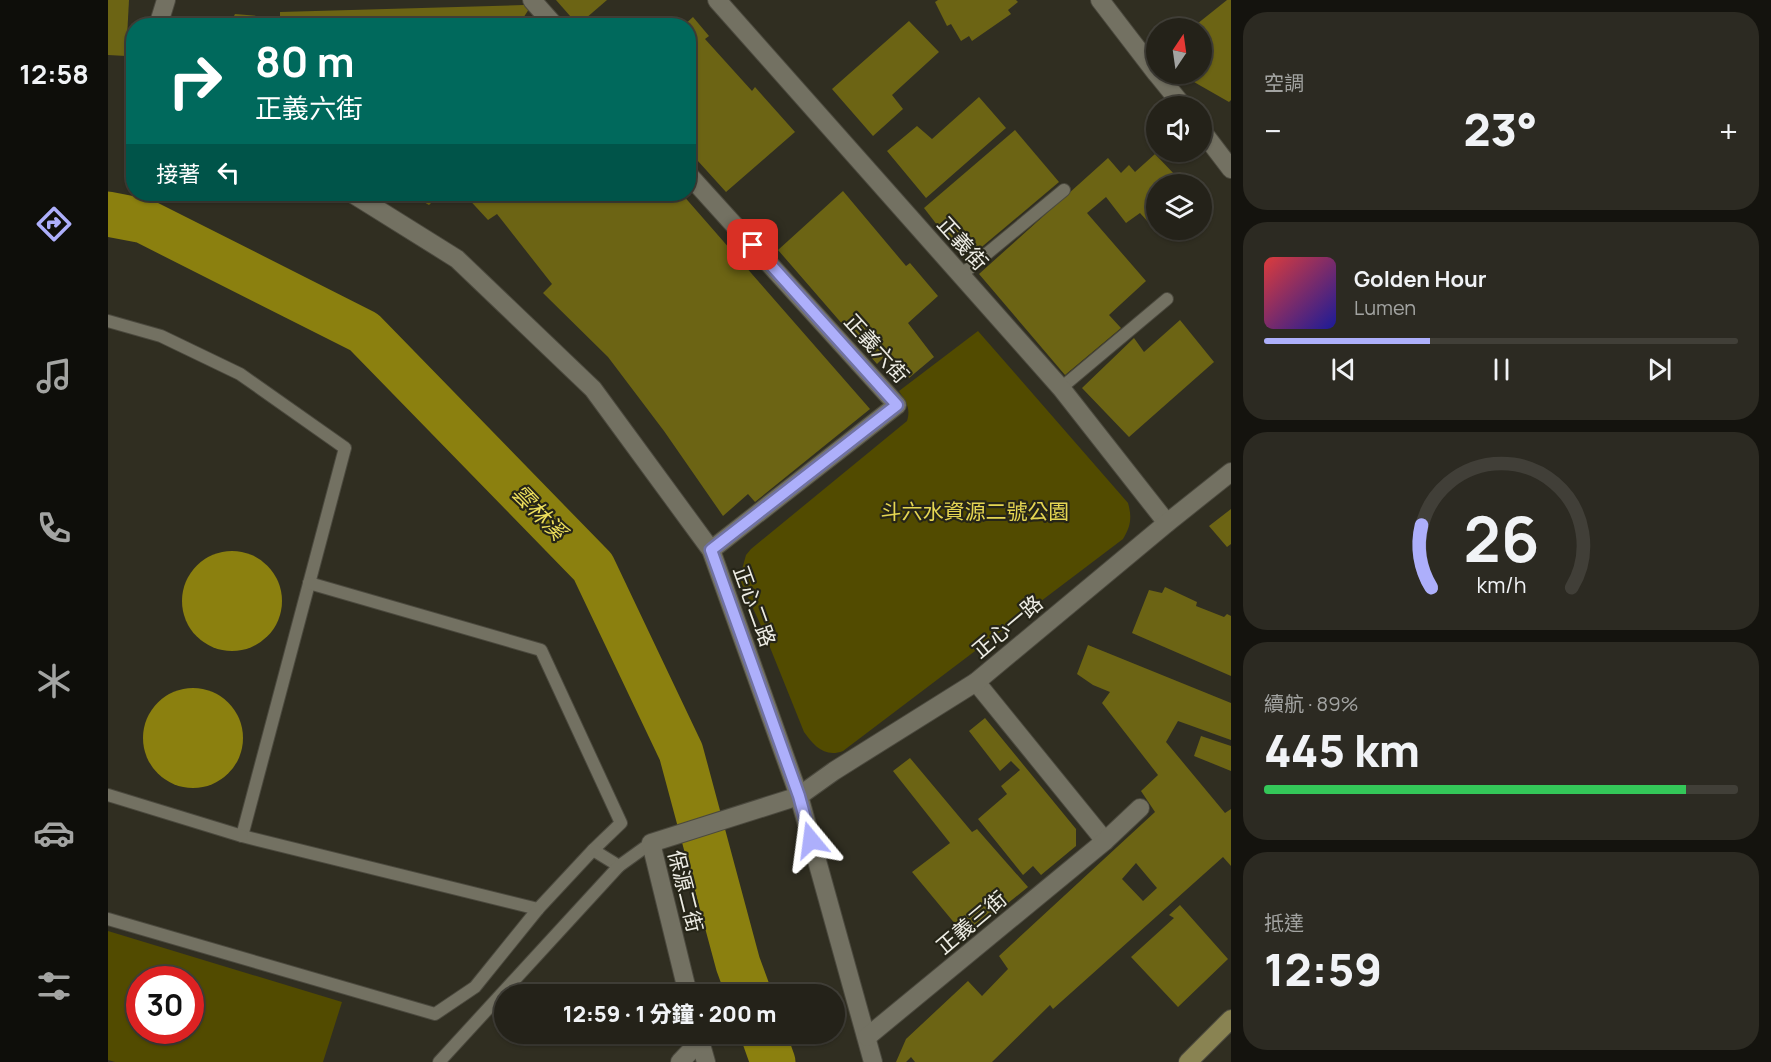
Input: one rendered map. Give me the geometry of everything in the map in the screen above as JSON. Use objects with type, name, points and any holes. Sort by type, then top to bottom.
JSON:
[{"type":"main road","points":[[1188,1062],[1231,1019]]},
{"type":"street","points":[[160,18],[166,0]]},
{"type":"street","points":[[532,0],[548,18]]},
{"type":"street","name":"正義街","points":[[717,0],[1061,388],[1167,523]]},
{"type":"street","points":[[1100,0],[1146,59]]},
{"type":"street","points":[[1166,84],[1175,96]]},
{"type":"street","points":[[1212,144],[1231,169]]},
{"type":"street","name":"正義六街","points":[[696,183],[897,405],[711,550]]},
{"type":"street","name":"正心二路","points":[[364,201],[457,259],[592,389],[711,550],[794,798],[873,1062]]},
{"type":"street","name":"正心一路","points":[[794,798],[976,682],[1231,471]]},
{"type":"street","points":[[976,682],[1105,841]]},
{"type":"street","name":"保源二街","points":[[686,984],[659,840],[794,798]]},
{"type":"street","name":"正義三街","points":[[867,1038],[1105,841],[1140,808]]},
{"type":"street","points":[[680,1062],[694,1044]]},
{"type":"street","points":[[701,1044],[706,1062]]},
{"type":"lane","points":[[961,275],[1064,190]]},
{"type":"lane","points":[[1061,388],[1167,300]]},
{"type":"lane","points":[[108,321],[161,336],[240,374],[345,448],[242,836]]},
{"type":"lane","points":[[108,919],[435,1014],[475,987],[538,909],[621,823],[542,650],[309,583]]},
{"type":"lane","points":[[108,795],[242,836],[538,909]]},
{"type":"lane","points":[[439,1062],[619,866],[659,840]]},
{"type":"lane","points":[[593,850],[619,866]]},
{"type":"green space","name":"斗六水資源二號公園","points":[[978,331],[1128,503],[1130,517],[1128,530],[1123,539],[843,751],[825,752],[816,746],[804,732],[741,582],[746,555],[907,421],[908,409],[899,391]]},
{"type":"green space","points":[[108,931],[342,1002],[323,1062],[115,1062],[108,1060]]},
{"type":"shaded area","points":[[232,551],[251,555],[267,566],[278,582],[282,601],[278,620],[267,636],[251,647],[232,651],[213,647],[197,636],[186,620],[182,601],[186,582],[197,566],[213,555]]},
{"type":"shaded area","points":[[193,688],[221,696],[235,710],[243,738],[235,766],[221,780],[193,788],[165,780],[151,766],[143,738],[151,710],[165,696]]},
{"type":"building","points":[[108,0],[129,0],[128,18],[126,18],[126,56],[108,55]]},
{"type":"building","points":[[556,0],[607,0],[586,18],[572,18]]},
{"type":"building","points":[[938,0],[1016,0],[1018,2],[1008,10],[1011,14],[972,41],[969,36],[961,41],[951,24],[947,26],[935,2]]},
{"type":"building","points":[[1227,0],[1231,0],[1231,100],[1229,102],[1198,84],[1212,84],[1212,18],[1204,18]]},
{"type":"building","points":[[524,5],[529,9],[523,18],[280,18],[280,12]]},
{"type":"building","points":[[235,14],[280,18],[233,18]]},
{"type":"building","points":[[696,21],[709,36],[705,39],[752,91],[755,87],[795,132],[726,192],[696,159]]},
{"type":"building","points":[[909,21],[939,52],[892,95],[903,109],[873,136],[832,89]]},
{"type":"building","points":[[979,97],[1006,128],[926,198],[887,151],[917,126],[932,139]]},
{"type":"building","points":[[1015,130],[1059,182],[965,261],[924,208]]},
{"type":"building","points":[[1108,158],[1121,173],[1129,165],[1135,172],[1146,162],[1163,162],[1174,174],[1146,174],[1146,220],[1140,213],[1126,223],[1106,197],[1087,213],[1146,281],[1109,315],[1121,328],[1065,375],[979,274]]},
{"type":"building","points":[[843,191],[906,266],[910,263],[938,296],[908,323],[934,357],[909,378],[897,362],[893,366],[885,356],[877,364],[778,250]]},
{"type":"building","points":[[470,201],[688,201],[870,409],[755,502],[748,494],[723,516],[664,431],[608,357],[543,293],[552,284],[497,214],[488,220]]},
{"type":"building","points":[[1180,320],[1214,362],[1129,437],[1082,388],[1134,338],[1144,352]]},
{"type":"building","points":[[1231,509],[1231,544],[1227,547],[1209,526]]},
{"type":"building","points":[[1165,587],[1197,602],[1196,606],[1224,617],[1227,614],[1231,616],[1231,676],[1132,633],[1149,590],[1162,593]]},
{"type":"building","points":[[1088,645],[1231,703],[1231,740],[1178,721],[1166,742],[1225,813],[1231,809],[1231,866],[1223,857],[1053,1009],[1050,1005],[992,1062],[915,1062],[911,1057],[906,1062],[896,1062],[906,1039],[968,981],[982,996],[1008,969],[999,956],[1155,812],[1141,791],[1158,775],[1102,703],[1110,692],[1093,685],[1077,674]],"holes":[[[1136,863],[1157,888],[1143,901],[1122,879]]]},
{"type":"building","points":[[985,718],[1076,829],[1076,846],[1041,875],[1033,866],[1023,875],[978,819],[1007,794],[1001,786],[1020,770],[1011,761],[1000,771],[969,731]]},
{"type":"building","points":[[1201,736],[1231,746],[1231,771],[1194,756]]},
{"type":"building","points":[[910,758],[972,832],[977,829],[1028,887],[966,937],[912,872],[950,843],[893,771]]},
{"type":"building","points":[[1180,905],[1228,959],[1178,1007],[1131,957],[1174,918],[1169,915]]},
{"type":"waterway","name":"雲林溪","points":[[108,214],[144,221],[364,332],[593,567],[681,752],[745,984]]},
{"type":"waterway","name":"雲林溪","points":[[767,1044],[773,1062]]},
{"type":"route","points":[[753,245],[897,405],[711,550],[799,796],[811,840]]}]
